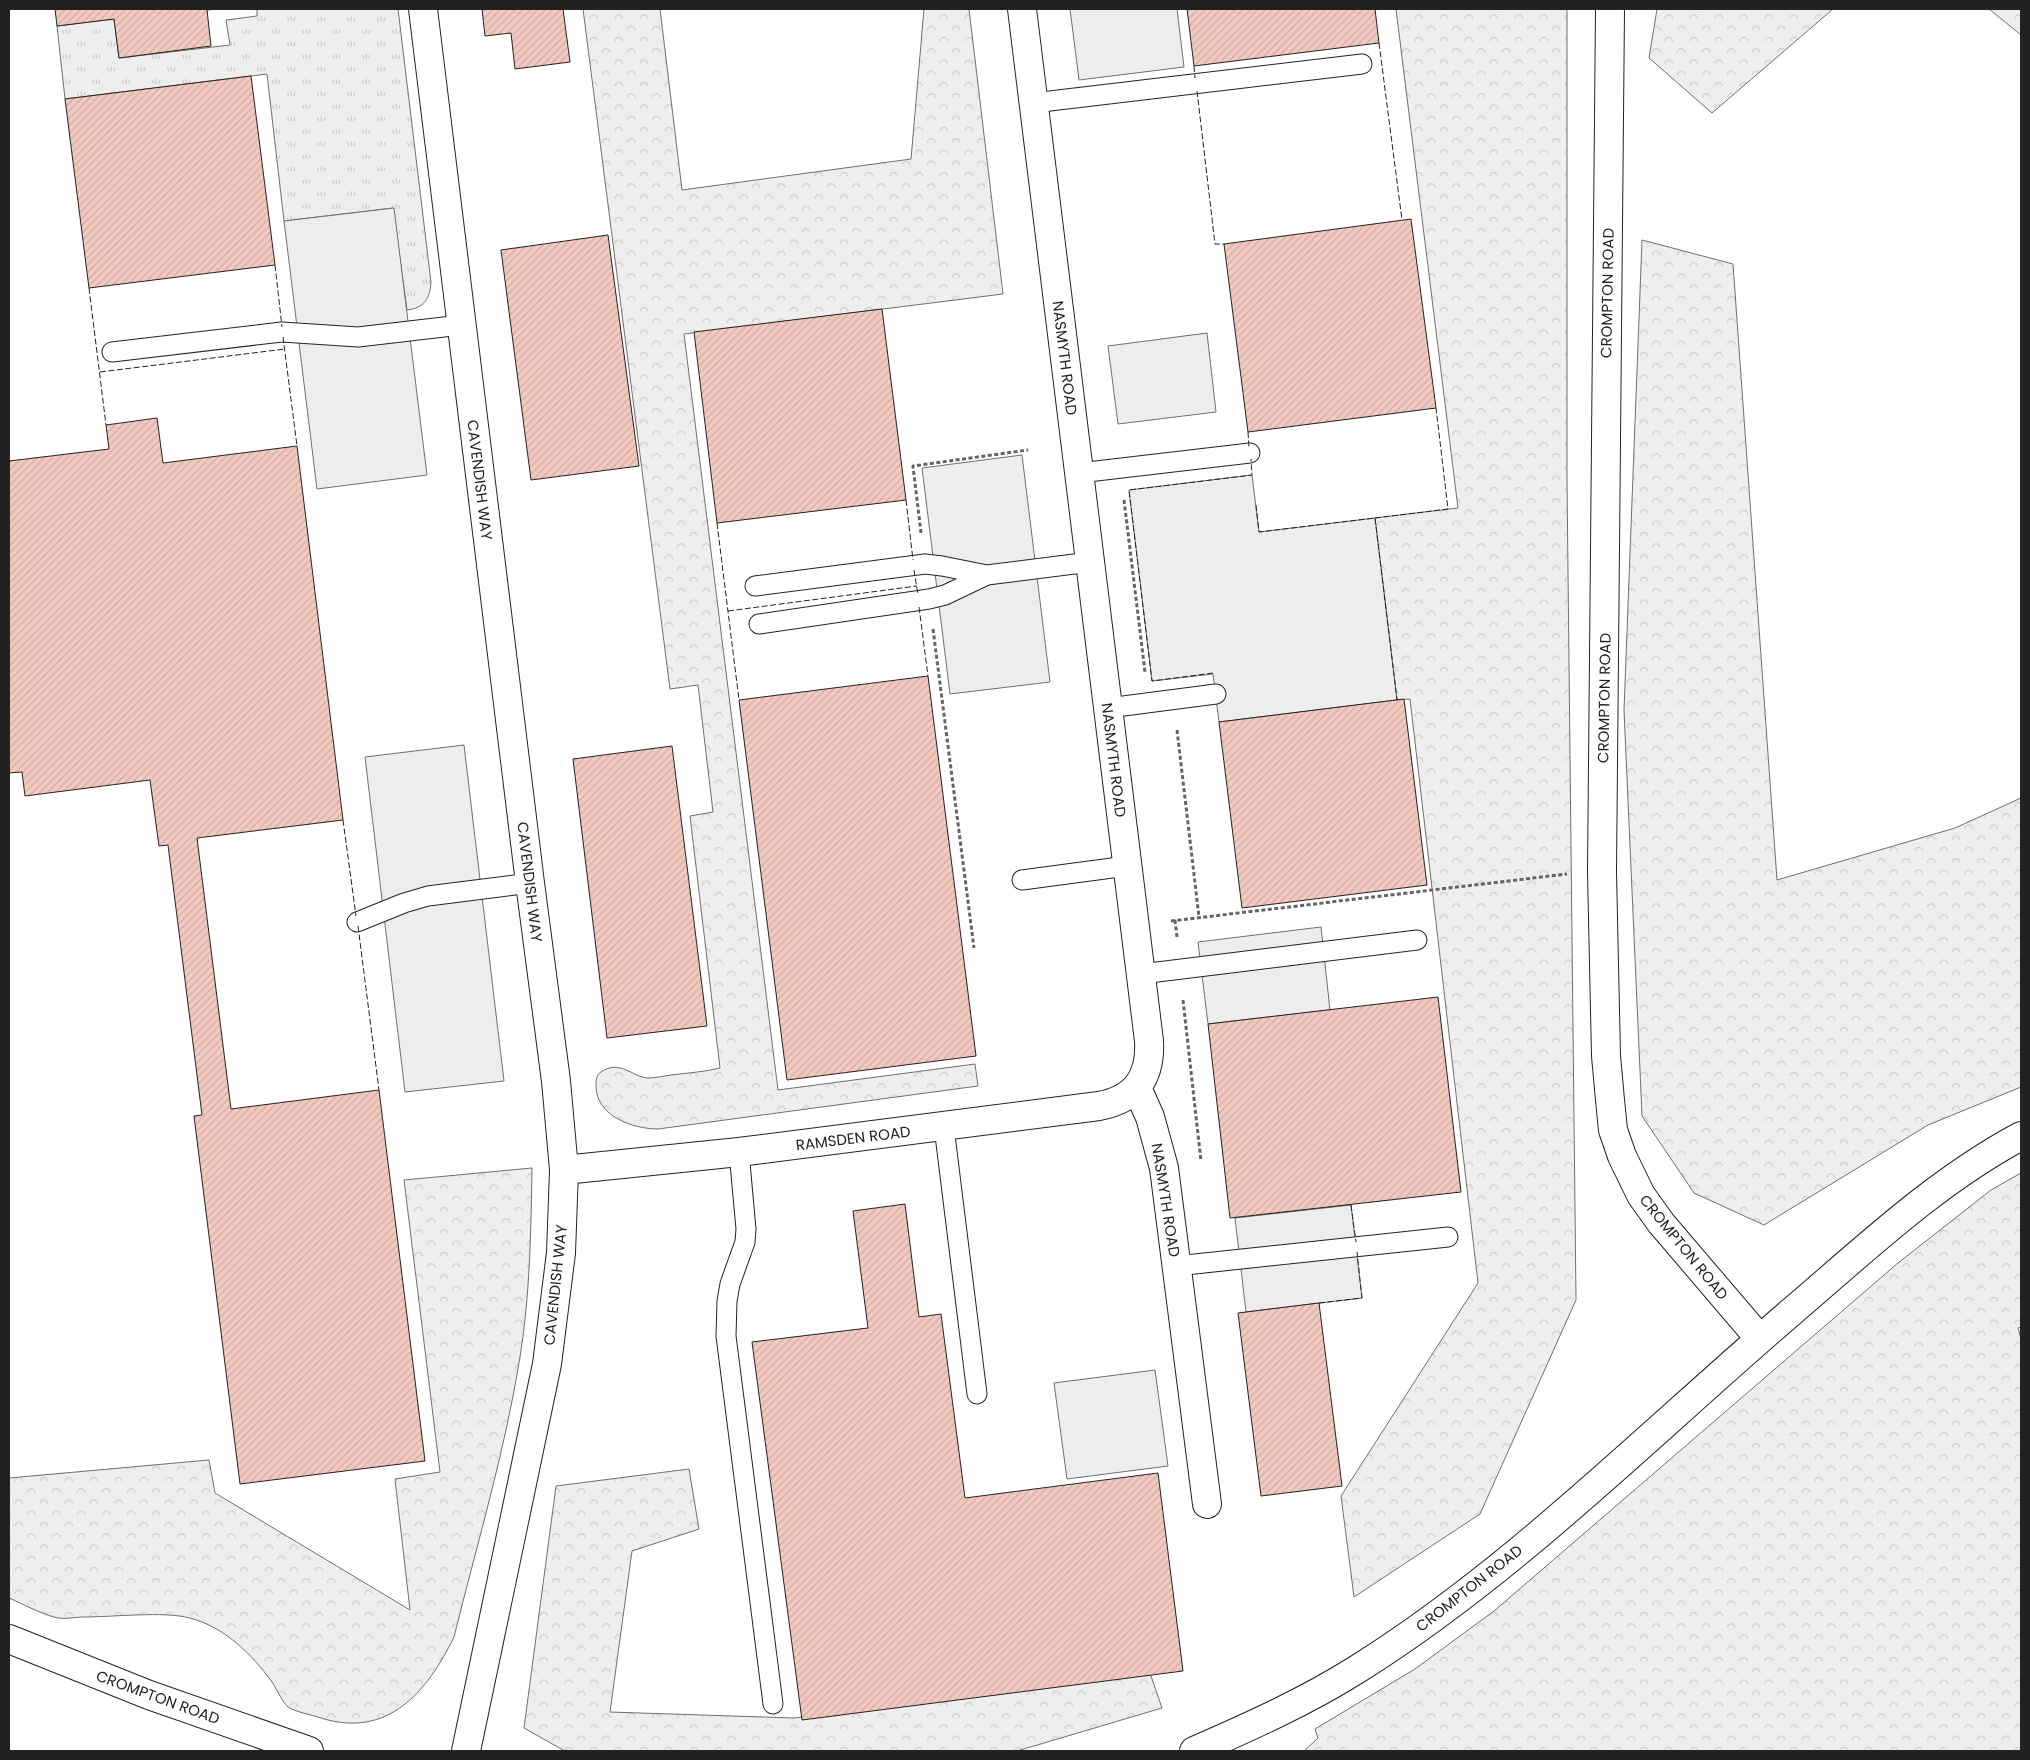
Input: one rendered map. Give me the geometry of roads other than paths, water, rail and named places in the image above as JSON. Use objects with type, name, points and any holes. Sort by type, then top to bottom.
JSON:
[{"type":"street","name":"CAVENDISH WAY","points":[[423,9],[556,1081],[564,1170],[561,1253],[547,1364],[466,1751]]},
{"type":"street","name":"NASMYTH ROAD","points":[[1022,9],[1150,1055],[1146,1073],[1137,1088],[1150,1117],[1164,1168],[1207,1504]]},
{"type":"street","name":"CROMPTON ROAD","points":[[1610,9],[1602,872],[1606,1056],[1613,1130],[1622,1156],[1641,1195],[1661,1223],[1760,1339]]},
{"type":"street","name":"RAMSDEN ROAD","points":[[564,1170],[739,1152],[944,1127],[1109,1104],[1126,1097],[1137,1088]]},
{"type":"street","name":"CROMPTON ROAD","points":[[1205,1749],[1291,1708],[1356,1670],[1415,1630],[1519,1550],[1911,1210],[1953,1178],[2021,1136]]},
{"type":"street","name":"CROMPTON ROAD","points":[[9,1639],[149,1695],[309,1751]]},
{"type":"lane","points":[[1033,103],[1362,64]]},
{"type":"lane","points":[[112,352],[282,332],[358,337],[461,325]]},
{"type":"lane","points":[[1079,473],[1250,454]]},
{"type":"lane","points":[[759,624],[929,599],[945,595],[987,575],[1090,562]]},
{"type":"lane","points":[[755,586],[925,564],[987,575]]},
{"type":"lane","points":[[1108,708],[1216,694]]},
{"type":"lane","points":[[1022,880],[1127,866]]},
{"type":"lane","points":[[357,922],[404,903],[428,896],[530,883]]},
{"type":"lane","points":[[1141,974],[1417,940]]},
{"type":"lane","points":[[944,1127],[977,1394]]},
{"type":"lane","points":[[739,1152],[746,1229],[740,1258],[726,1300],[726,1328],[773,1704]]},
{"type":"lane","points":[[1176,1266],[1448,1238]]}]
